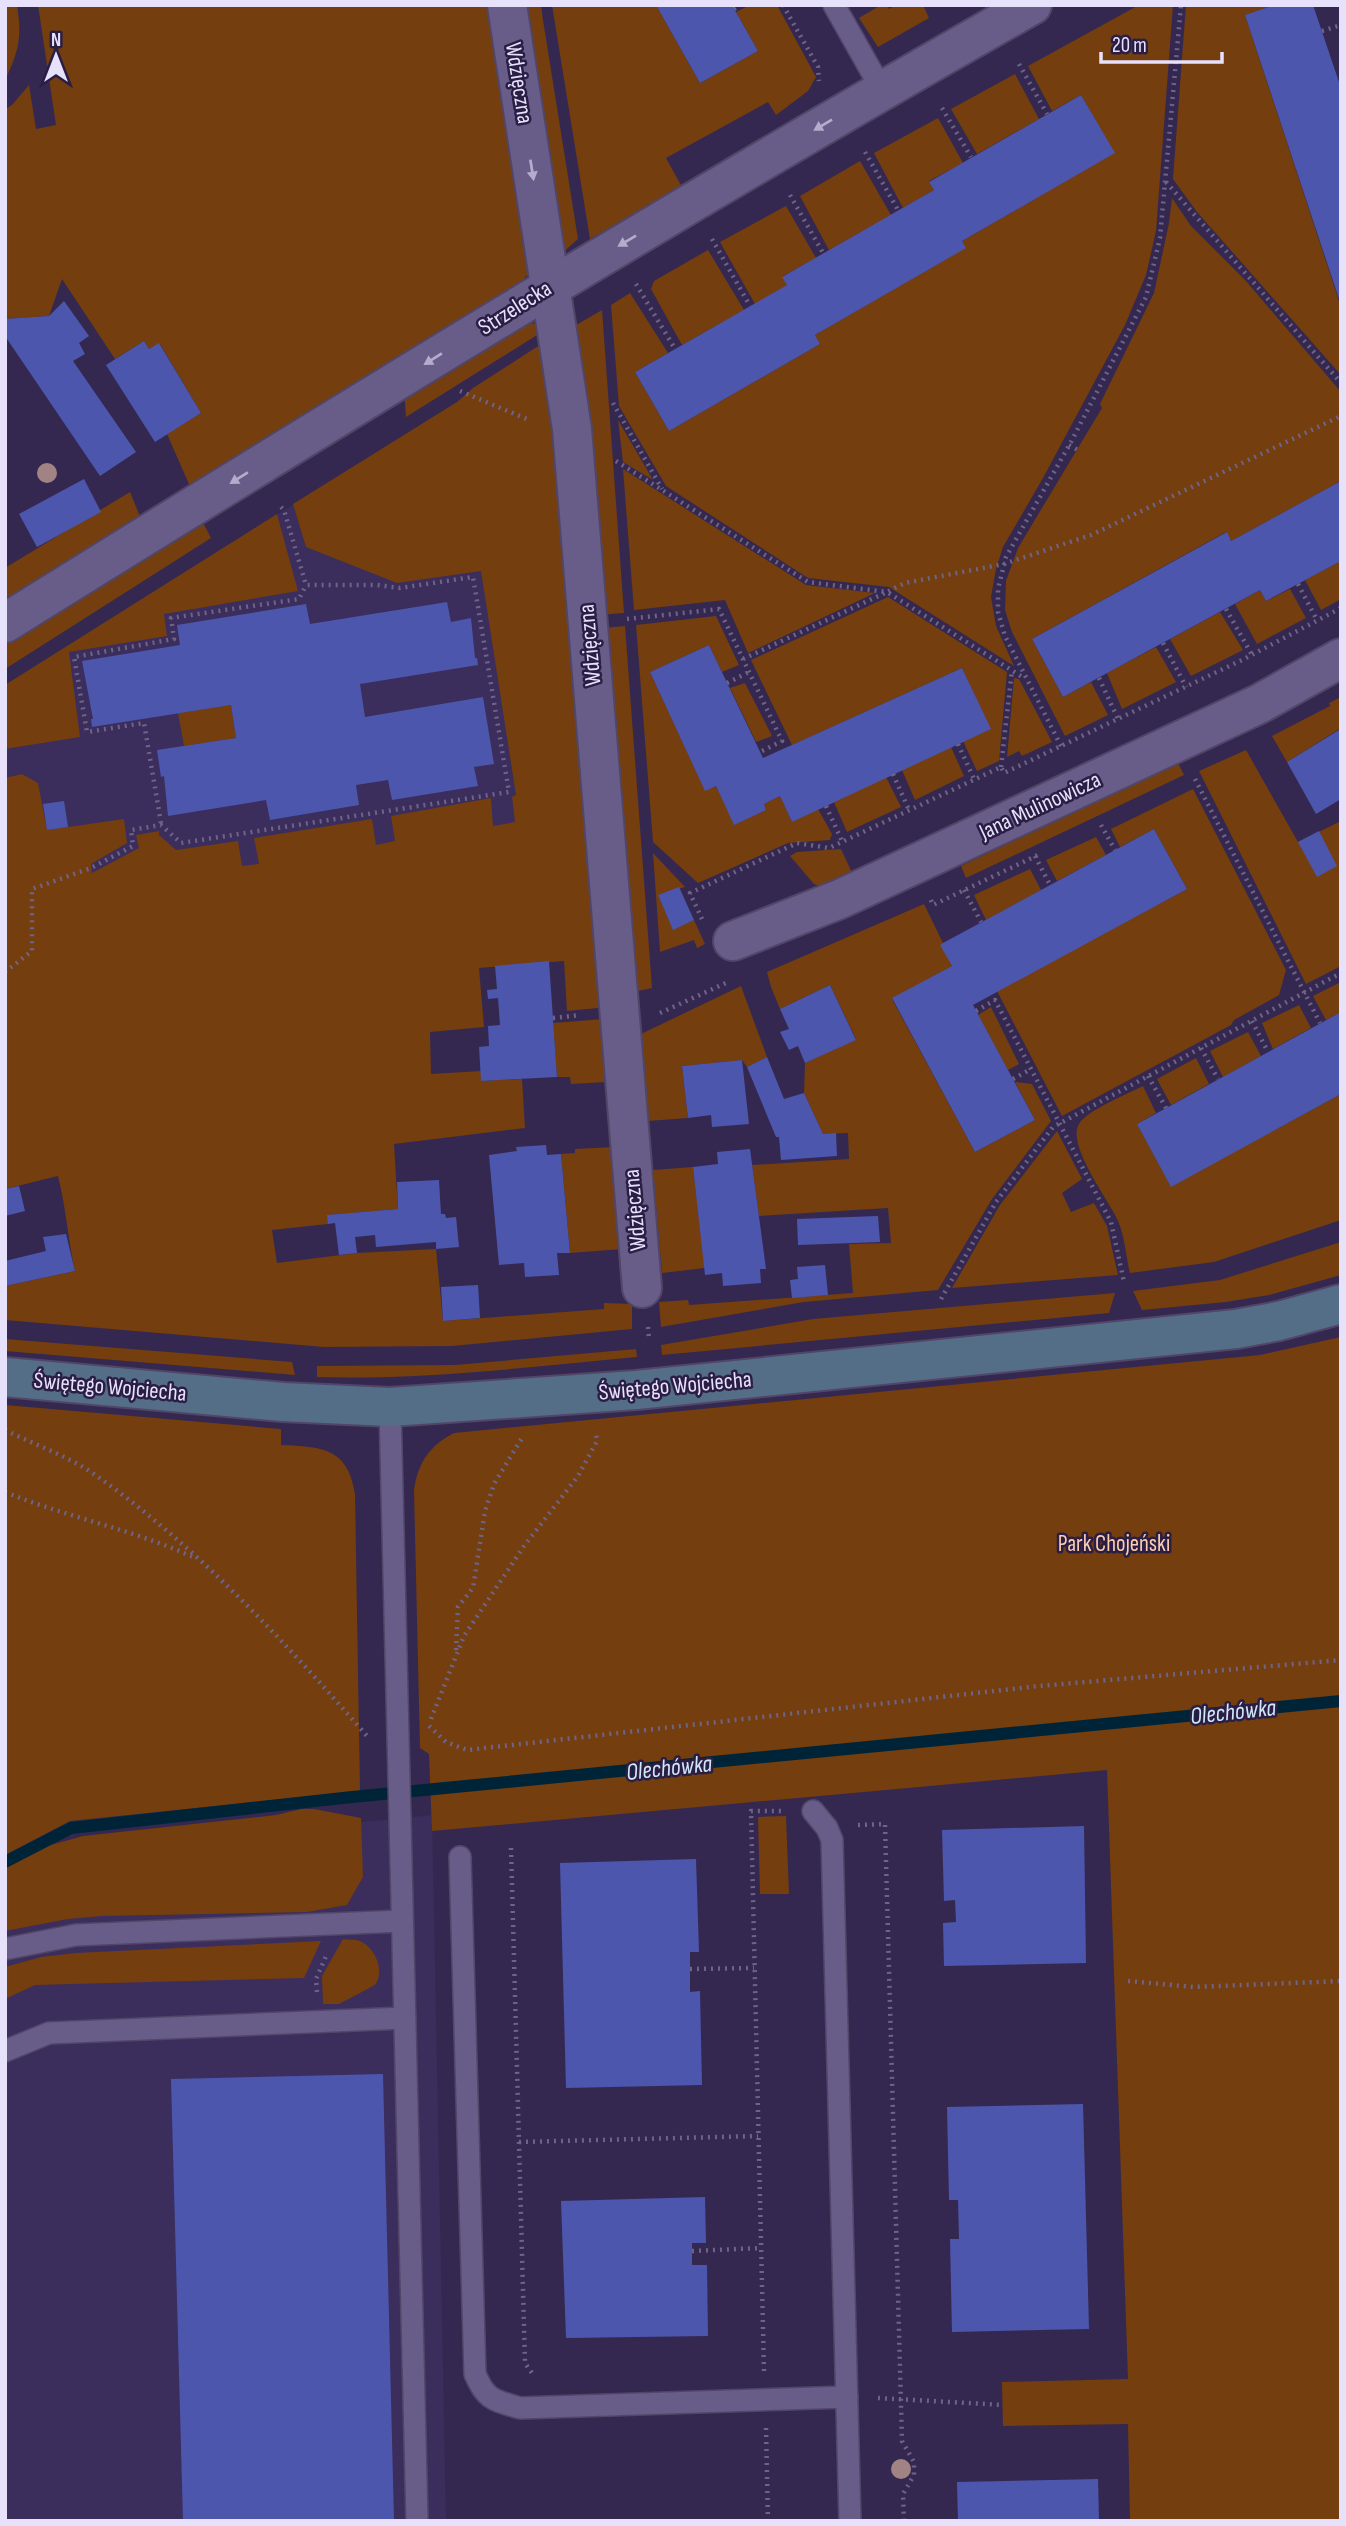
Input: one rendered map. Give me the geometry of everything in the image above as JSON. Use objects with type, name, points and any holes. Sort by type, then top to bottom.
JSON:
[{"type":"street","name":"Wdzięczna","points":[[507,5],[572,429],[642,1288]]},
{"type":"street","name":"Strzelecka","points":[[5,623],[550,287],[1031,5]]},
{"type":"street","name":"Jana Mulinowicza","points":[[720,936],[840,899],[1259,704],[1341,658]]},
{"type":"street","name":"Świętego Wojciecha","points":[[5,1377],[282,1402],[390,1407],[594,1394],[1236,1329],[1279,1321],[1341,1304]]},
{"type":"lane","points":[[834,5],[882,90]]},
{"type":"lane","points":[[390,1407],[417,2521]]},
{"type":"lane","points":[[813,1811],[827,1828],[832,1840],[850,2521]]},
{"type":"lane","points":[[460,1857],[475,2374],[483,2392],[497,2401],[520,2408],[846,2396]]},
{"type":"lane","points":[[5,1950],[76,1936],[402,1921]]},
{"type":"lane","points":[[5,2051],[49,2032],[405,2018]]},
{"type":"path","points":[[734,9],[740,5]]},
{"type":"path","points":[[783,5],[818,67],[819,82]]},
{"type":"path","points":[[1060,746],[1005,636],[998,612],[998,589],[1006,557],[1069,445],[1146,298],[1160,238],[1181,5]]},
{"type":"path","points":[[1322,30],[1341,25]]},
{"type":"path","points":[[1020,64],[1047,114]]},
{"type":"path","points":[[942,108],[971,157]]},
{"type":"path","points":[[865,152],[898,210]]},
{"type":"path","points":[[1165,181],[1341,383]]},
{"type":"path","points":[[790,195],[823,253]]},
{"type":"path","points":[[712,239],[750,306]]},
{"type":"path","points":[[636,284],[675,349]]},
{"type":"path","points":[[613,403],[662,490]]},
{"type":"path","points":[[743,659],[905,583],[1004,564],[1091,535],[1341,416]]},
{"type":"path","points":[[1069,445],[1078,450]]},
{"type":"path","points":[[618,463],[808,582],[887,592],[1026,679]]},
{"type":"path","points":[[161,823],[144,723],[87,732],[74,657],[174,639],[171,618],[299,599],[306,585],[284,510],[278,504]]},
{"type":"path","points":[[5,972],[32,951],[32,889],[91,868],[133,846],[131,830],[161,825],[181,844],[509,792],[473,577],[400,588],[377,585],[306,585]]},
{"type":"path","points":[[1298,584],[1317,620]]},
{"type":"path","points":[[1012,670],[1001,767],[1004,773],[1252,655],[1341,608]]},
{"type":"path","points":[[588,623],[719,609],[782,741],[760,752]]},
{"type":"path","points":[[1226,609],[1252,655]]},
{"type":"path","points":[[1163,643],[1186,687]]},
{"type":"path","points":[[727,683],[749,672]]},
{"type":"path","points":[[1099,678],[1118,719]]},
{"type":"path","points":[[958,744],[974,779]]},
{"type":"path","points":[[720,936],[690,893],[797,844],[828,848],[1001,767]]},
{"type":"path","points":[[893,774],[909,810]]},
{"type":"path","points":[[1195,779],[1320,1023]]},
{"type":"path","points":[[826,806],[842,841]]},
{"type":"path","points":[[1101,825],[1115,850]]},
{"type":"path","points":[[1035,856],[1051,885]]},
{"type":"path","points":[[964,890],[981,922]]},
{"type":"path","points":[[941,1299],[996,1202],[1053,1127],[1341,973]]},
{"type":"path","points":[[976,1011],[995,1000],[1111,1222],[1124,1282]]},
{"type":"path","points":[[1252,1021],[1268,1052]]},
{"type":"path","points":[[1201,1048],[1217,1079]]},
{"type":"path","points":[[1013,1079],[1031,1069]]},
{"type":"path","points":[[1149,1076],[1166,1108]]},
{"type":"path","points":[[428,1725],[464,1636],[524,1546],[578,1476],[597,1441],[594,1394]]},
{"type":"path","points":[[457,1655],[457,1607],[473,1588],[485,1511],[494,1484],[522,1437],[516,1399]]},
{"type":"path","points":[[5,1430],[88,1470],[163,1527],[312,1671],[368,1737]]},
{"type":"path","points":[[5,1492],[198,1559]]},
{"type":"path","points":[[397,1727],[428,1725],[446,1742],[467,1750],[1039,1686],[1341,1660]]},
{"type":"path","points":[[511,1848],[525,2364],[530,2373],[541,2382]]},
{"type":"path","points":[[317,2004],[316,1979],[330,1948]]},
{"type":"path","points":[[690,1969],[754,1968]]},
{"type":"path","points":[[1128,1981],[1194,1987],[1341,1981]]},
{"type":"path","points":[[519,2142],[758,2136]]},
{"type":"path","points":[[692,2251],[761,2248]]},
{"type":"path","points":[[846,2396],[1003,2405]]},
{"type":"shaded area","points":[[457,402],[549,961],[219,990],[230,1131],[5,1189],[5,685]]},
{"type":"shaded area","points":[[432,1815],[446,2521],[5,2521],[5,1890],[78,1851]]},
{"type":"green space","points":[[5,5],[17,5],[19,35],[16,52],[5,80]]},
{"type":"green space","points":[[38,5],[495,5],[531,270],[517,288],[192,491],[167,434],[201,413],[160,344],[149,349],[144,341],[115,359],[62,279],[49,316],[5,319],[5,109],[12,105],[29,85],[36,129],[56,125]]},
{"type":"green space","points":[[520,5],[541,5],[578,239],[560,255]]},
{"type":"green space","points":[[552,5],[656,5],[700,83],[758,51],[736,12],[750,5],[777,5],[816,77],[808,91],[776,115],[768,102],[666,158],[682,187],[590,239]]},
{"type":"green space","points":[[881,5],[887,5],[889,9],[897,5],[923,5],[929,18],[878,47],[859,18]]},
{"type":"green space","points":[[1139,5],[1173,5],[1156,231],[1146,275],[1125,325],[1003,547],[991,597],[996,626],[1014,666],[889,587],[808,578],[666,486],[619,406],[611,305],[630,293],[668,353],[635,372],[669,431],[820,344],[815,335],[965,248],[962,241],[1114,153],[1081,95],[1052,111],[1028,66]]},
{"type":"green space","points":[[1186,5],[1274,5],[1245,15],[1341,307],[1341,375],[1197,212],[1173,179]]},
{"type":"green space","points":[[1015,74],[1039,119],[977,154],[951,109]]},
{"type":"green space","points":[[938,118],[963,163],[929,181],[934,190],[903,208],[874,153]]},
{"type":"green space","points":[[860,161],[891,215],[829,250],[800,196]]},
{"type":"green space","points":[[1172,198],[1191,226],[1246,281],[1341,392],[1341,481],[1231,541],[1226,532],[1032,639],[1063,697],[1091,682],[1108,715],[1065,736],[1012,632],[1005,610],[1006,581],[1018,548],[1102,408],[1100,404],[1154,293]]},
{"type":"green space","points":[[786,206],[816,258],[783,276],[787,285],[755,304],[720,242]]},
{"type":"green space","points":[[708,250],[744,310],[682,345],[651,289],[654,281]]},
{"type":"green space","points":[[602,310],[624,613],[599,615],[571,328]]},
{"type":"green space","points":[[522,320],[535,324],[542,332],[406,417],[404,389]]},
{"type":"green space","points":[[546,341],[608,1007],[567,1011],[564,961],[479,968],[484,1027],[430,1032],[431,1074],[481,1071],[481,1081],[522,1079],[525,1128],[394,1144],[398,1209],[328,1215],[328,1224],[272,1230],[277,1263],[357,1253],[436,1249],[443,1321],[604,1309],[604,1303],[632,1304],[632,1329],[452,1346],[324,1347],[5,1320],[5,1286],[75,1271],[58,1176],[5,1189],[5,778],[22,774],[38,783],[47,830],[124,819],[127,843],[91,864],[92,873],[139,848],[136,835],[159,831],[159,835],[176,850],[238,841],[242,866],[259,864],[254,838],[372,819],[376,845],[395,841],[391,816],[491,798],[493,826],[515,822],[512,797],[516,795],[481,571],[397,583],[306,547],[293,504],[457,402],[473,388]]},
{"type":"green space","points":[[618,420],[653,480],[623,462]]},
{"type":"green space","points":[[623,469],[806,585],[875,593],[748,653],[725,600],[634,610]]},
{"type":"green space","points":[[130,492],[143,524],[5,603],[5,568]]},
{"type":"green space","points":[[277,514],[298,591],[164,614],[167,636],[69,652],[80,737],[5,749],[5,685]]},
{"type":"green space","points":[[200,517],[211,538],[5,669],[5,639]]},
{"type":"green space","points":[[1341,561],[1341,599],[1321,610],[1305,580]]},
{"type":"green space","points":[[1290,589],[1306,618],[1257,644],[1235,604],[1260,590],[1266,601]]},
{"type":"green space","points":[[888,597],[1007,672],[999,761],[977,771],[963,741],[990,729],[962,668],[792,745],[751,660]]},
{"type":"green space","points":[[1220,612],[1243,650],[1191,676],[1170,639]]},
{"type":"green space","points":[[716,616],[739,665],[722,672],[709,645],[650,672],[705,790],[716,786],[734,824],[766,810],[764,804],[780,796],[792,822],[818,809],[832,834],[830,840],[788,843],[698,883],[653,842],[636,625]]},
{"type":"green space","points":[[625,626],[652,988],[633,992],[602,628]]},
{"type":"green space","points":[[1156,647],[1176,682],[1122,709],[1107,673]]},
{"type":"green space","points":[[1014,678],[1019,679],[1052,742],[1022,756],[1019,751],[1007,757]]},
{"type":"green space","points":[[745,683],[772,736],[756,742],[730,688]]},
{"type":"green space","points":[[1341,697],[1341,728],[1287,762],[1272,736],[1330,706],[1329,703]]},
{"type":"green space","points":[[231,705],[236,738],[184,746],[178,713]]},
{"type":"green space","points":[[951,747],[964,776],[915,800],[902,770]]},
{"type":"green space","points":[[1246,750],[1298,842],[1341,821],[1341,966],[1306,984],[1199,771]]},
{"type":"green space","points":[[1178,763],[1184,775],[966,878],[961,866]]},
{"type":"green space","points":[[886,777],[901,807],[847,832],[834,802]]},
{"type":"green space","points":[[1193,789],[1286,970],[1279,995],[1234,1020],[1231,1025],[1062,1116],[997,991],[1187,889],[1154,829],[1120,847],[1111,829]]},
{"type":"green space","points":[[1096,837],[1106,855],[1057,881],[1046,860]]},
{"type":"green space","points":[[841,849],[854,877],[829,889],[814,884],[790,856],[797,852]]},
{"type":"green space","points":[[653,853],[685,887],[658,895],[673,929],[694,920],[705,944],[697,948],[694,940],[660,952]]},
{"type":"green space","points":[[1030,869],[1041,890],[986,920],[974,895]]},
{"type":"green space","points":[[924,904],[952,966],[892,999],[975,1152],[1035,1120],[1015,1082],[1032,1084],[1051,1121],[992,1199],[938,1290],[804,1302],[661,1327],[659,1302],[688,1300],[689,1305],[853,1293],[849,1244],[891,1243],[888,1208],[759,1216],[752,1165],[849,1159],[848,1133],[823,1134],[804,1093],[805,1063],[856,1039],[830,985],[780,1009],[767,972]]},
{"type":"green space","points":[[1341,982],[1341,1012],[1326,1020],[1313,996]]},
{"type":"green space","points":[[741,986],[767,1057],[747,1067],[742,1060],[682,1066],[688,1118],[647,1121],[641,1034]]},
{"type":"green space","points":[[1299,1005],[1311,1028],[1273,1049],[1262,1023]]},
{"type":"green space","points":[[991,1007],[1019,1064],[1008,1070],[978,1015]]},
{"type":"green space","points":[[604,1019],[607,1082],[571,1084],[570,1077],[557,1077],[553,1023]]},
{"type":"green space","points":[[1248,1032],[1261,1056],[1223,1077],[1210,1051]]},
{"type":"green space","points":[[1196,1058],[1209,1084],[1171,1105],[1157,1079]]},
{"type":"green space","points":[[1143,1086],[1156,1113],[1137,1124],[1171,1186],[1341,1094],[1341,1220],[1214,1262],[1130,1273],[1120,1227],[1083,1158],[1077,1133],[1079,1124],[1090,1113]]},
{"type":"green space","points":[[1057,1131],[1082,1179],[1062,1193],[1071,1212],[1094,1203],[1107,1226],[1118,1275],[952,1288],[1000,1205]]},
{"type":"green space","points":[[614,1147],[622,1249],[570,1253],[561,1154],[575,1153],[575,1149]]},
{"type":"green space","points":[[693,1167],[705,1268],[662,1273],[653,1170]]},
{"type":"green space","points":[[1341,1242],[1341,1275],[1269,1295],[1142,1310],[1133,1291],[1220,1280]]},
{"type":"green space","points":[[1115,1293],[1109,1313],[662,1355],[661,1345],[813,1319]]},
{"type":"green space","name":"Park Chojeński","points":[[1341,1337],[1341,2521],[1130,2521],[1128,2424],[1003,2426],[1002,2382],[1128,2379],[1107,1770],[432,1831],[429,1754],[420,1748],[414,1490],[418,1472],[426,1456],[454,1433],[1260,1355]]},
{"type":"green space","points":[[5,1339],[292,1362],[295,1375],[5,1351]]},
{"type":"green space","points":[[636,1349],[637,1357],[517,1369],[397,1377],[317,1377],[317,1366],[455,1365]]},
{"type":"green space","points":[[5,1405],[281,1429],[281,1445],[320,1449],[339,1458],[351,1478],[355,1494],[360,1791],[70,1821],[5,1855]]},
{"type":"green space","points":[[301,1809],[361,1818],[363,1877],[347,1905],[307,1912],[102,1916],[68,1919],[5,1931],[5,1868],[47,1846],[83,1836],[276,1815]]},
{"type":"green space","points":[[786,1816],[789,1894],[760,1894],[758,1817]]},
{"type":"green space","points":[[343,1939],[366,1944],[379,1967],[378,1980],[375,1985],[339,2004],[323,2004],[322,1976]]},
{"type":"green space","points":[[321,1941],[304,1978],[35,1985],[5,1999],[5,1967],[41,1957]]},
{"type":"building","points":[[656,5],[732,5],[758,51],[700,83]]},
{"type":"building","points":[[1274,5],[1313,5],[1341,88],[1341,305],[1245,15]]},
{"type":"building","points":[[1081,95],[1115,153],[962,241],[966,248],[815,335],[820,344],[669,431],[635,372],[787,285],[782,277],[934,190],[929,182]]},
{"type":"building","points":[[64,301],[89,336],[79,343],[85,354],[73,361],[136,452],[100,476],[5,336],[5,319],[49,316]]},
{"type":"building","points":[[144,341],[149,349],[159,343],[201,413],[155,442],[106,365]]},
{"type":"building","points":[[84,479],[101,512],[37,547],[19,514]]},
{"type":"building","points":[[1341,481],[1341,561],[1266,601],[1260,590],[1063,697],[1032,639],[1227,532],[1231,541]]},
{"type":"building","points":[[447,602],[451,622],[471,618],[478,665],[360,684],[365,717],[483,697],[494,764],[474,767],[478,786],[392,800],[388,780],[356,785],[359,805],[270,820],[266,800],[168,816],[164,776],[161,777],[157,750],[236,738],[231,705],[92,727],[93,719],[82,661],[180,645],[177,625],[306,604],[310,624]]},
{"type":"building","points":[[709,645],[763,758],[962,668],[991,729],[792,822],[780,796],[764,804],[766,810],[734,825],[716,786],[705,791],[650,672]]},
{"type":"building","points":[[1339,730],[1341,799],[1316,814],[1287,762]]},
{"type":"building","points":[[64,801],[68,827],[47,830],[43,804]]},
{"type":"building","points":[[1154,829],[1187,889],[973,1005],[1035,1120],[975,1152],[892,998],[952,966],[940,945],[943,943]]},
{"type":"building","points":[[1319,831],[1337,866],[1317,877],[1298,842]]},
{"type":"building","points":[[679,887],[694,920],[673,930],[658,895]]},
{"type":"building","points":[[549,961],[557,1077],[481,1081],[479,1047],[489,1046],[488,1026],[500,1025],[498,998],[488,999],[487,990],[497,989],[495,966]]},
{"type":"building","points":[[830,985],[856,1040],[805,1063],[798,1046],[789,1050],[780,1032],[789,1029],[780,1009]]},
{"type":"building","points":[[1341,1012],[1341,1094],[1171,1187],[1137,1124]]},
{"type":"building","points":[[767,1057],[784,1099],[804,1093],[823,1134],[836,1133],[837,1156],[781,1160],[779,1137],[776,1137],[747,1067]]},
{"type":"building","points":[[742,1060],[749,1124],[712,1127],[711,1115],[688,1118],[682,1066]]},
{"type":"building","points":[[546,1145],[547,1155],[561,1154],[570,1253],[557,1253],[559,1275],[525,1277],[524,1263],[499,1265],[489,1155],[517,1151],[516,1147]]},
{"type":"building","points":[[750,1149],[766,1269],[760,1269],[761,1283],[723,1286],[722,1273],[705,1275],[693,1167],[718,1164],[717,1152]]},
{"type":"building","points":[[439,1180],[441,1214],[445,1214],[446,1218],[456,1217],[459,1247],[436,1249],[436,1242],[376,1247],[375,1235],[355,1237],[357,1253],[339,1255],[335,1223],[328,1224],[327,1215],[398,1209],[397,1182]]},
{"type":"building","points":[[19,1186],[25,1211],[5,1216],[5,1189]]},
{"type":"building","points":[[878,1216],[880,1242],[798,1245],[797,1219]]},
{"type":"building","points":[[66,1234],[75,1271],[5,1286],[5,1261],[46,1251],[43,1237]]},
{"type":"building","points":[[825,1265],[828,1295],[792,1298],[790,1280],[798,1279],[797,1267]]},
{"type":"building","points":[[478,1285],[480,1318],[443,1321],[441,1287]]},
{"type":"building","points":[[1084,1826],[1086,1963],[944,1966],[943,1923],[956,1922],[955,1900],[944,1901],[942,1830]]},
{"type":"building","points":[[696,1859],[699,1952],[690,1952],[690,1992],[700,1991],[702,2085],[566,2088],[560,1863]]},
{"type":"building","points":[[383,2074],[394,2521],[183,2521],[171,2079]]},
{"type":"building","points":[[1083,2104],[1089,2329],[952,2332],[950,2239],[959,2239],[958,2200],[949,2200],[947,2107]]},
{"type":"building","points":[[705,2197],[706,2243],[692,2243],[692,2265],[707,2265],[708,2336],[566,2338],[561,2201]]},
{"type":"building","points":[[1098,2479],[1099,2521],[958,2521],[957,2482]]},
{"type":"waterway","name":"Olechówka","points":[[5,1862],[71,1828],[352,1797],[1341,1701]]}]
